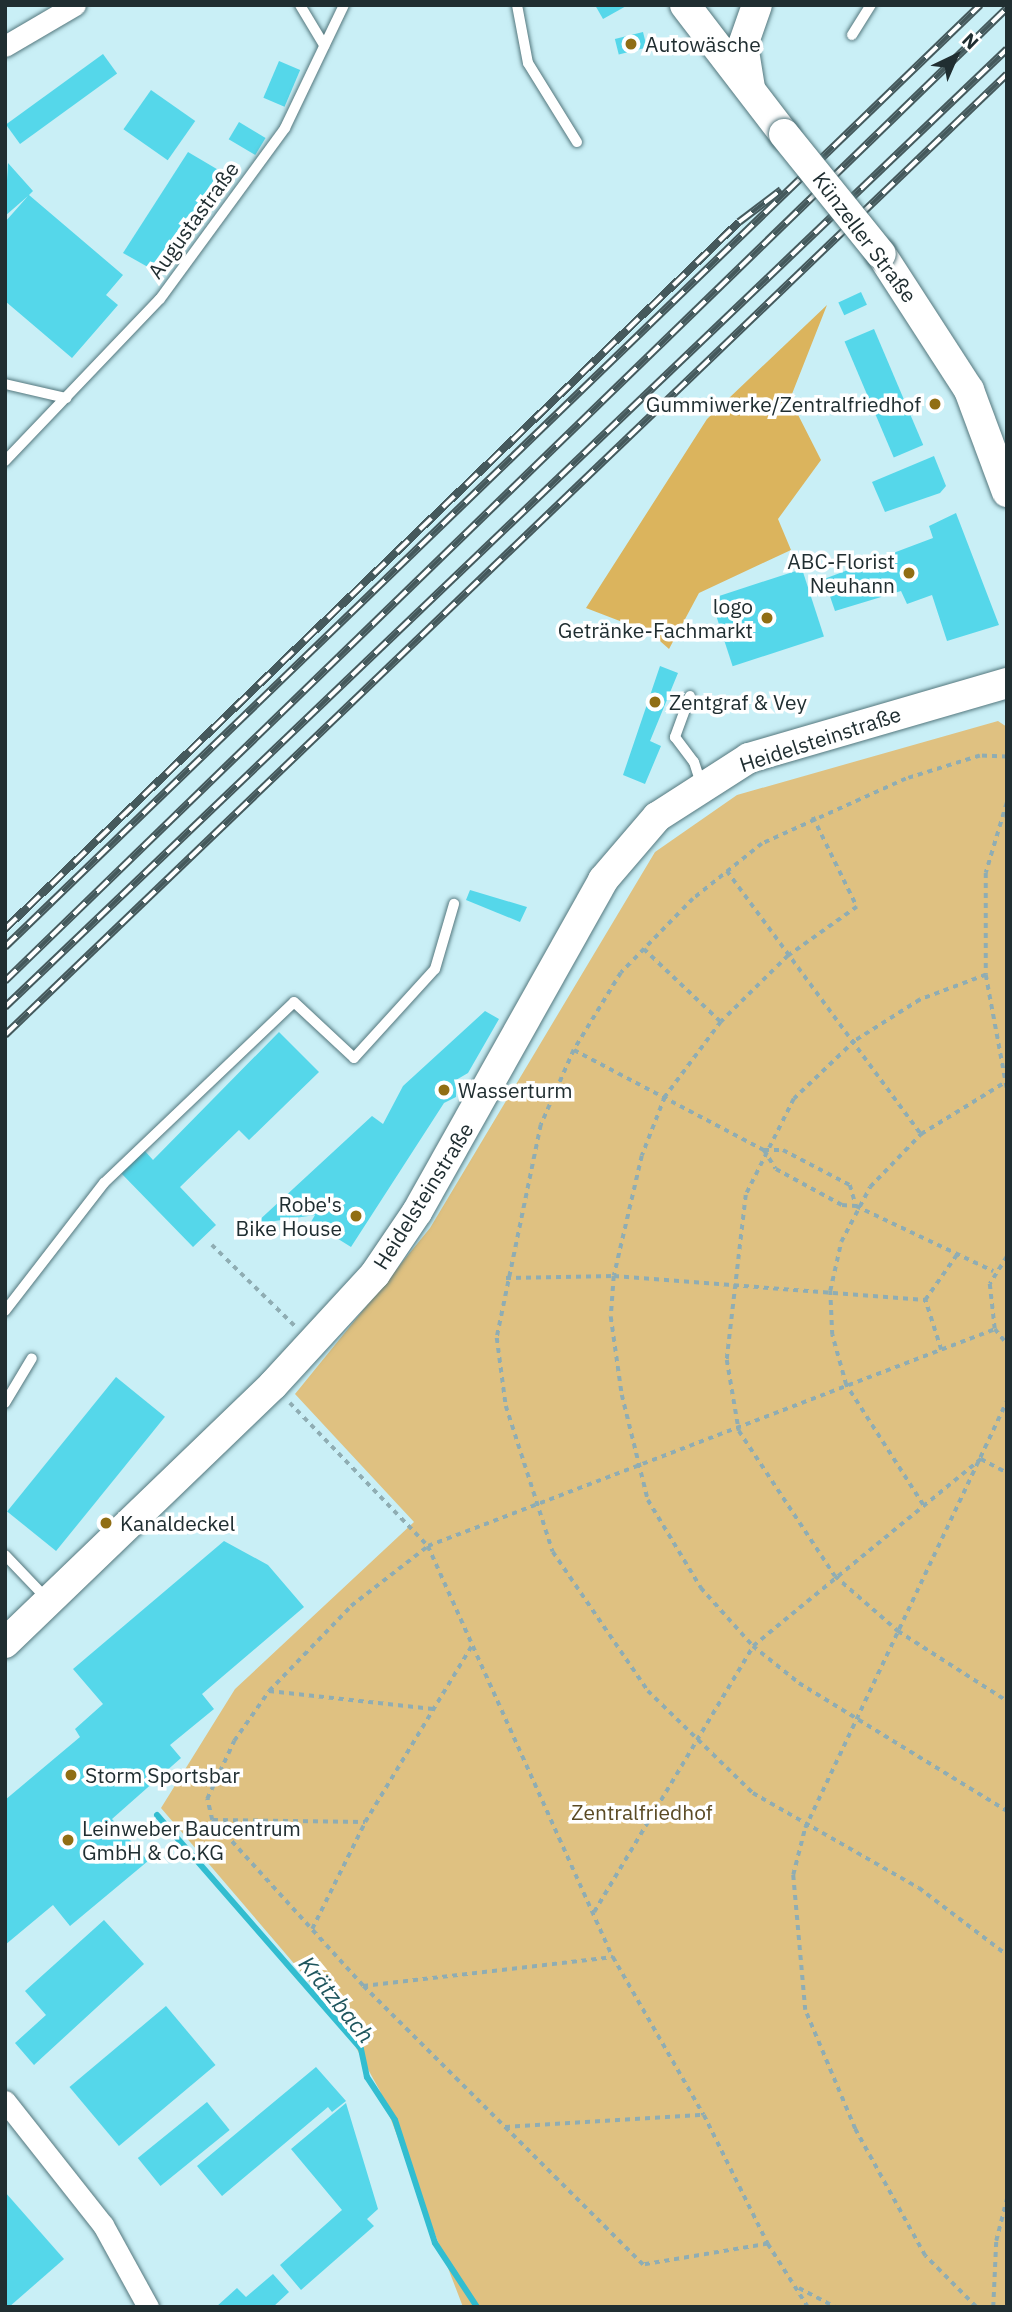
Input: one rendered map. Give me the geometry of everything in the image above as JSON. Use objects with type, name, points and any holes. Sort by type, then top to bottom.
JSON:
[{"type":"main road","points":[[751,92],[743,45],[757,5]]},
{"type":"main road","name":"Künzeller Straße","points":[[696,9],[751,92],[881,254],[969,390],[1001,450],[1007,492]]},
{"type":"main road","name":"Heidelsteinstraße","points":[[5,1643],[273,1385],[375,1274],[424,1200],[603,880],[657,817],[701,784],[749,758],[1007,683]]},
{"type":"street","points":[[5,46],[75,5]]},
{"type":"street","points":[[5,2101],[103,2225],[148,2307]]},
{"type":"lane","points":[[300,5],[324,45]]},
{"type":"lane","name":"Augustastraße","points":[[5,461],[66,398],[183,267],[285,128],[344,5]]},
{"type":"lane","points":[[517,5],[528,63],[577,142]]},
{"type":"lane","points":[[852,35],[871,5]]},
{"type":"lane","points":[[5,384],[66,398]]},
{"type":"lane","points":[[690,696],[675,737],[694,762],[701,784]]},
{"type":"lane","points":[[5,1311],[104,1183],[293,1002],[354,1058],[435,969],[454,904]]},
{"type":"lane","points":[[5,1403],[33,1358]]},
{"type":"lane","points":[[5,1555],[49,1601]]},
{"type":"path","points":[[1007,757],[979,756],[906,779],[813,817],[727,870],[621,973],[573,1050],[541,1125],[506,1278],[497,1338],[506,1406],[533,1501],[553,1552],[597,1624],[697,1743],[805,1828],[919,1888],[1007,1955]]},
{"type":"path","points":[[1007,803],[986,873],[986,975],[1007,1088]]},
{"type":"path","points":[[813,817],[857,907],[788,956],[722,1022],[665,1097],[642,1156],[614,1276],[611,1317],[648,1500],[701,1588],[753,1646],[856,1718],[1007,1811]]},
{"type":"path","points":[[727,870],[921,1133]]},
{"type":"path","points":[[644,949],[722,1022]]},
{"type":"path","points":[[986,975],[920,1000],[855,1041],[794,1100],[764,1150],[746,1195],[733,1285],[727,1360],[739,1432],[835,1576],[898,1631],[1007,1701]]},
{"type":"path","points":[[573,1050],[764,1150],[783,1150],[850,1185],[856,1206]]},
{"type":"path","points":[[923,1505],[846,1385],[832,1335],[830,1291],[856,1206],[921,1133],[1006,1081]]},
{"type":"path","points":[[764,1150],[776,1169],[842,1205],[856,1206],[993,1271]]},
{"type":"path","points":[[212,1245],[301,1333]]},
{"type":"path","points":[[925,1300],[958,1253]]},
{"type":"path","points":[[1007,1257],[993,1271],[995,1329],[1007,1344]]},
{"type":"path","points":[[506,1278],[614,1276],[925,1300]]},
{"type":"path","points":[[925,1300],[941,1350]]},
{"type":"path","points":[[768,2244],[643,2265],[363,1986],[212,1820],[206,1799],[234,1741],[269,1691],[351,1606],[428,1546],[533,1501],[739,1432],[846,1385],[995,1329]]},
{"type":"path","points":[[284,1396],[428,1546],[471,1647],[613,1957],[704,2115],[768,2244],[808,2307]]},
{"type":"path","points":[[976,2307],[925,2256],[855,2129],[805,2010],[794,1947],[793,1875],[805,1828],[1007,1401]]},
{"type":"path","points":[[594,1912],[753,1646],[835,1576],[981,1459]]},
{"type":"path","points":[[981,1459],[1007,1473]]},
{"type":"path","points":[[312,1930],[365,1822],[471,1647]]},
{"type":"path","points":[[269,1691],[433,1709]]},
{"type":"path","points":[[212,1820],[365,1822]]},
{"type":"path","points":[[363,1986],[613,1957]]},
{"type":"path","points":[[505,2127],[704,2115]]},
{"type":"path","points":[[993,2307],[996,2241],[1007,2198]]},
{"type":"path","points":[[797,2287],[835,2307]]},
{"type":"green space","name":"Zentralfriedhof","points":[[998,721],[1007,727],[1007,2307],[463,2307],[380,2091],[338,2015],[161,1808],[235,1689],[414,1522],[295,1394],[430,1228],[655,852],[737,795]]},
{"type":"shaded area","points":[[827,305],[790,399],[821,460],[778,519],[791,550],[699,593],[669,649],[651,633],[586,608],[707,419]]},
{"type":"building","points":[[595,5],[628,5],[603,19]]},
{"type":"building","name":"Autowäsche","points":[[643,32],[647,48],[619,55],[615,39]]},
{"type":"building","points":[[103,54],[117,73],[20,144],[6,125]]},
{"type":"building","points":[[279,61],[300,70],[285,107],[263,98]]},
{"type":"building","points":[[151,90],[195,121],[168,160],[123,129]]},
{"type":"building","points":[[239,122],[266,138],[255,155],[229,139]]},
{"type":"building","points":[[188,152],[232,178],[196,232],[155,271],[123,253]]},
{"type":"building","points":[[8,163],[33,191],[29,195],[123,275],[106,295],[118,305],[72,358],[5,301],[5,222],[28,196],[5,216]]},
{"type":"building","points":[[861,292],[867,305],[844,315],[838,303]]},
{"type":"building","points":[[874,329],[923,445],[894,457],[845,342]]},
{"type":"building","points":[[934,456],[946,486],[940,493],[885,512],[872,482]]},
{"type":"building","name":"ABC-Florist Neuhann","points":[[956,513],[999,625],[947,641],[932,595],[907,604],[901,591],[835,611],[824,579],[933,538],[929,526]]},
{"type":"building","name":"logo Getränke-Fachmarkt","points":[[802,569],[824,637],[733,666],[711,599]]},
{"type":"building","name":"Zentgraf & Vey","points":[[660,666],[678,673],[650,741],[661,746],[645,784],[623,775]]},
{"type":"building","points":[[470,890],[527,907],[520,922],[466,900]]},
{"type":"building","points":[[485,1011],[499,1019],[468,1073],[456,1080],[456,1097],[444,1103],[351,1247],[311,1222],[315,1215],[255,1224],[372,1116],[383,1124],[403,1086]]},
{"type":"building","points":[[279,1032],[319,1072],[249,1140],[239,1130],[180,1187],[216,1225],[193,1247],[120,1172],[144,1150],[153,1160]]},
{"type":"building","points":[[116,1377],[165,1417],[56,1551],[7,1511]]},
{"type":"building","points":[[224,1541],[268,1565],[304,1607],[202,1694],[214,1709],[170,1745],[181,1758],[112,1819],[148,1861],[70,1926],[53,1905],[5,1945],[5,1800],[80,1737],[75,1729],[103,1704],[73,1669]]},
{"type":"building","points":[[104,1920],[144,1964],[34,2065],[15,2043],[46,2015],[25,1991]]},
{"type":"building","points":[[166,2006],[215,2065],[119,2146],[69,2087]]},
{"type":"building","points":[[316,2067],[346,2101],[332,2112],[328,2107],[222,2196],[197,2166]]},
{"type":"building","points":[[207,2102],[230,2130],[160,2186],[138,2158]]},
{"type":"building","points":[[346,2103],[378,2209],[367,2219],[374,2226],[301,2290],[280,2265],[342,2210],[291,2149]]},
{"type":"building","points":[[5,2192],[64,2259],[9,2307],[5,2307]]},
{"type":"building","points":[[273,2274],[289,2292],[273,2307],[216,2307],[237,2288],[246,2297]]},
{"type":"waterway","name":"Krätzbach","points":[[157,1815],[361,2049],[367,2077],[395,2120],[435,2243],[477,2307]]},
{"type":"railway","points":[[5,947],[980,5]]},
{"type":"railway","points":[[5,981],[1007,8]]},
{"type":"railway","points":[[5,1007],[1007,49]]},
{"type":"railway","points":[[5,1035],[1007,74]]},
{"type":"railway","points":[[5,929],[739,222],[781,190]]},
{"type":"place","name":"Autowäsche","points":[[631,44]]},
{"type":"place","name":"Gummiwerke/Zentralfriedhof","points":[[935,404]]},
{"type":"place","name":"ABC-Florist Neuhann","points":[[909,573]]},
{"type":"place","name":"logo Getränke-Fachmarkt","points":[[767,618]]},
{"type":"place","name":"Zentgraf & Vey","points":[[655,702]]},
{"type":"place","name":"Wasserturm","points":[[444,1090]]},
{"type":"place","name":"Robe's Bike House","points":[[356,1216]]},
{"type":"place","name":"Kanaldeckel","points":[[106,1523]]},
{"type":"place","name":"Storm Sportsbar","points":[[71,1775]]},
{"type":"place","name":"Leinweber Baucentrum GmbH & Co.KG","points":[[68,1840]]}]
